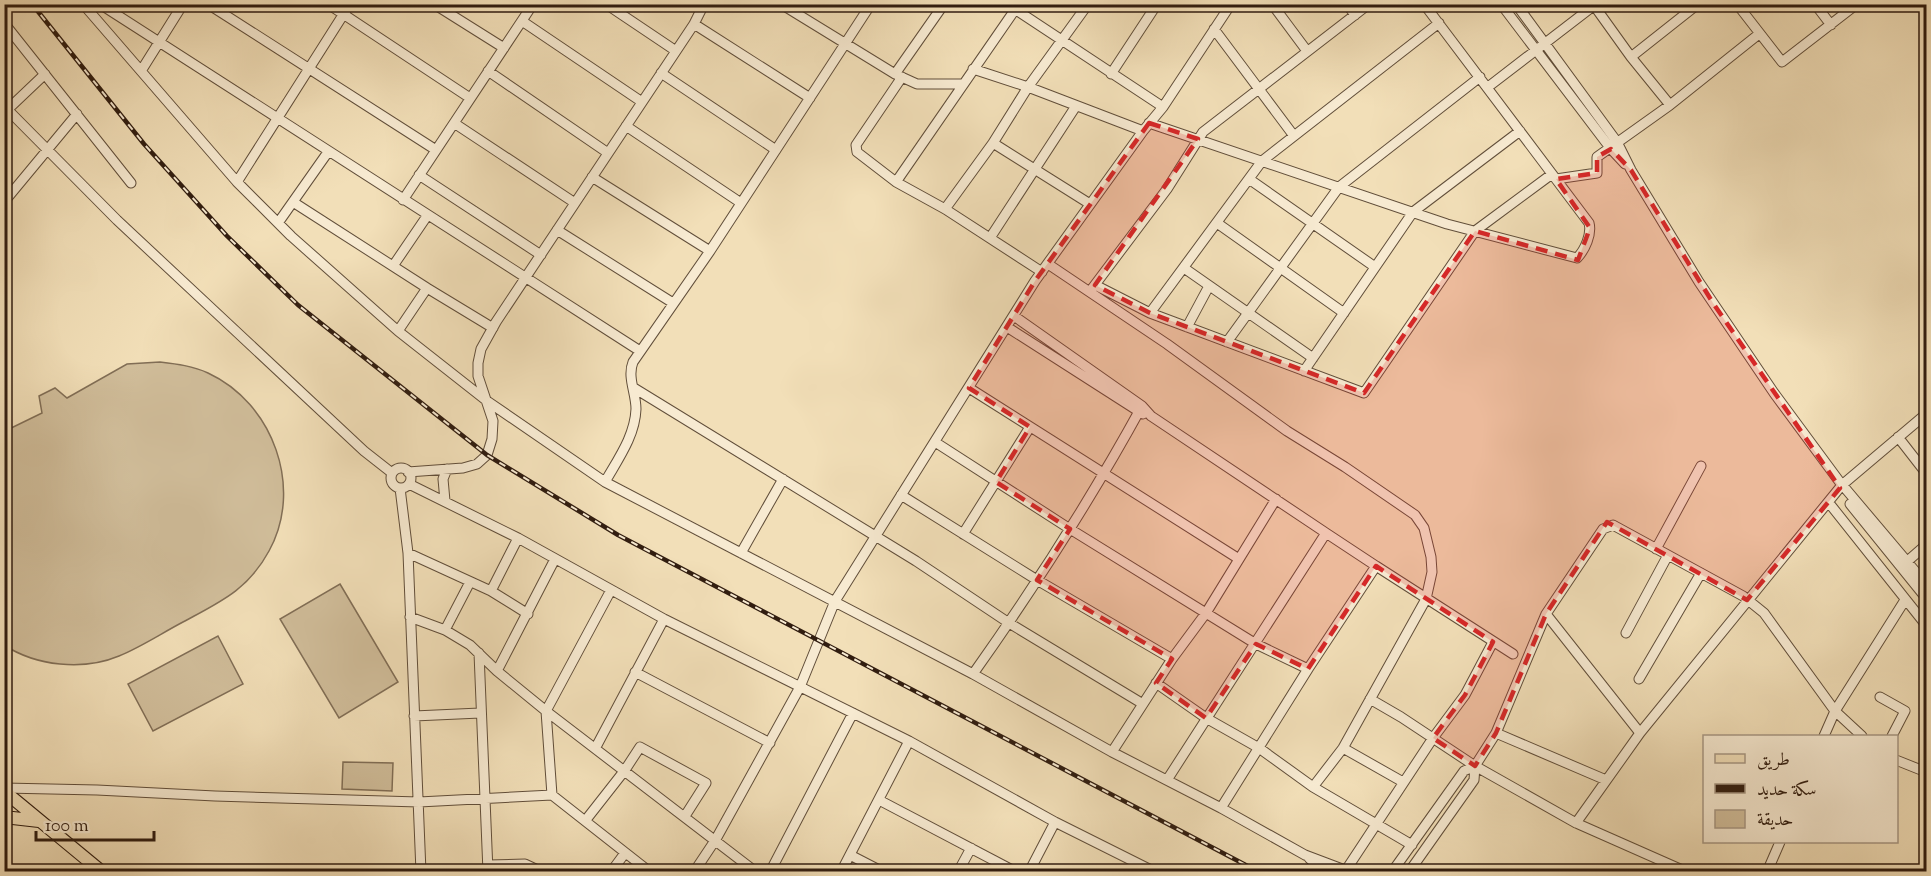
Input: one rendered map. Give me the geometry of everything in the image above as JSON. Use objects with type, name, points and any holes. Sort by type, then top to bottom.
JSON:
[{"type":"main road","points":[[4,790],[102,872]]},
{"type":"main road","points":[[4,817],[40,821]]},
{"type":"street","points":[[83,4],[237,182],[278,223],[398,331],[487,401],[605,482],[973,674],[1112,752],[1221,808],[1305,855],[1348,871],[1403,782],[1465,695],[1493,642]]},
{"type":"street","points":[[100,4],[640,351]]},
{"type":"street","points":[[141,71],[183,4]]},
{"type":"street","points":[[208,4],[436,150]]},
{"type":"street","points":[[328,4],[470,98]]},
{"type":"street","points":[[237,182],[350,4]]},
{"type":"street","points":[[434,4],[504,48]]},
{"type":"street","points":[[403,200],[533,4]]},
{"type":"street","points":[[606,4],[676,51]]},
{"type":"street","points":[[392,473],[400,468],[408,472],[471,467],[487,455],[493,431],[493,420],[478,376],[481,349],[525,278],[694,24],[704,4]]},
{"type":"street","points":[[781,4],[845,44],[917,84],[963,84]]},
{"type":"street","points":[[605,482],[624,449],[634,424],[636,411],[631,368],[640,351],[710,251],[871,4]]},
{"type":"street","points":[[944,4],[898,75],[855,148],[857,152],[896,182],[1045,268],[1150,313],[1364,393],[1476,231],[1554,176],[1597,173],[1597,157],[1670,105],[1759,34]]},
{"type":"street","points":[[1007,4],[1017,8],[1111,74],[1163,107]]},
{"type":"street","points":[[945,209],[1088,4]]},
{"type":"street","points":[[1111,74],[1157,4]]},
{"type":"street","points":[[1272,4],[1307,51]]},
{"type":"street","points":[[1347,4],[1355,15]]},
{"type":"street","points":[[1092,289],[1167,189],[1207,128],[1369,4]]},
{"type":"street","points":[[973,69],[1076,106],[1198,140],[1413,212],[1577,258],[1590,228],[1554,176],[1424,4]]},
{"type":"street","points":[[1501,4],[1614,146]]},
{"type":"street","points":[[1516,4],[1631,170],[1713,303],[1840,485],[1904,564],[1926,598]]},
{"type":"street","points":[[1631,57],[1698,4]]},
{"type":"street","points":[[1737,4],[1782,62],[1857,4]]},
{"type":"street","points":[[1815,4],[1831,25]]},
{"type":"street","points":[[694,872],[716,839],[800,687],[835,601],[1045,268],[1146,127],[1163,107],[1230,5]]},
{"type":"street","points":[[1488,87],[1595,5],[1631,57],[1670,105]]},
{"type":"street","points":[[896,182],[1017,8]]},
{"type":"street","points":[[522,21],[642,102]]},
{"type":"street","points":[[1150,313],[1263,161],[1438,23]]},
{"type":"street","points":[[694,24],[810,98]]},
{"type":"street","points":[[6,29],[45,74],[131,183]]},
{"type":"street","points":[[1214,29],[1294,136]]},
{"type":"street","points":[[488,71],[608,153]]},
{"type":"street","points":[[661,73],[776,150]]},
{"type":"street","points":[[45,74],[6,109],[117,220],[364,451],[392,473]]},
{"type":"street","points":[[1227,342],[1339,187],[1480,77]]},
{"type":"street","points":[[990,238],[1076,106]]},
{"type":"street","points":[[4,202],[77,114]]},
{"type":"street","points":[[454,123],[575,202]]},
{"type":"street","points":[[626,126],[741,203]]},
{"type":"street","points":[[1304,371],[1413,212],[1520,131]]},
{"type":"street","points":[[993,143],[1034,171],[1090,204]]},
{"type":"street","points":[[278,223],[328,152]]},
{"type":"street","points":[[419,175],[541,255]]},
{"type":"street","points":[[592,177],[710,251]]},
{"type":"street","points":[[1249,179],[1375,267]]},
{"type":"street","points":[[293,202],[493,328]]},
{"type":"street","points":[[393,266],[427,216]]},
{"type":"street","points":[[1217,223],[1344,313]]},
{"type":"street","points":[[557,230],[673,303]]},
{"type":"street","points":[[1184,268],[1313,358]]},
{"type":"street","points":[[1187,327],[1209,286]]},
{"type":"street","points":[[398,331],[427,288]]},
{"type":"street","points":[[1092,289],[1287,431],[1415,515],[1424,528],[1431,557],[1430,585],[1426,599],[1343,748],[1313,787]]},
{"type":"street","points":[[1014,316],[1074,358],[1140,409]]},
{"type":"street","points":[[1006,327],[1151,416],[1426,599],[1513,654]]},
{"type":"street","points":[[1068,367],[1074,358]]},
{"type":"street","points":[[634,388],[876,536],[1009,623],[1143,704]]},
{"type":"street","points":[[969,388],[1239,559]]},
{"type":"street","points":[[973,674],[1070,529],[1140,409]]},
{"type":"street","points":[[1576,822],[1640,733],[1829,503],[1840,485],[1926,414]]},
{"type":"street","points":[[963,534],[1030,427]]},
{"type":"street","points":[[1898,437],[1926,473]]},
{"type":"street","points":[[935,442],[1256,644],[1308,669]]},
{"type":"street","points":[[1656,549],[1701,466]]},
{"type":"street","points":[[445,501],[443,479],[447,469]]},
{"type":"street","points":[[408,472],[411,477],[405,486],[421,872]]},
{"type":"street","points":[[392,473],[392,483],[445,501],[518,538],[664,618],[909,741],[1055,822],[1155,872]]},
{"type":"street","points":[[741,553],[783,479]]},
{"type":"street","points":[[901,495],[1037,580],[1172,659]]},
{"type":"street","points":[[1112,752],[1172,659],[1206,613],[1276,499]]},
{"type":"street","points":[[1829,503],[1926,625]]},
{"type":"street","points":[[1409,872],[1474,780],[1475,766],[1496,733],[1546,614],[1605,526],[1613,525],[1747,600],[1764,614],[1835,711],[1861,735]]},
{"type":"street","points":[[1167,780],[1326,533]]},
{"type":"street","points":[[491,591],[518,538]]},
{"type":"street","points":[[1904,564],[1926,545]]},
{"type":"street","points":[[408,553],[491,591],[528,614]]},
{"type":"street","points":[[1626,633],[1668,555]]},
{"type":"street","points":[[497,672],[555,559]]},
{"type":"street","points":[[1904,564],[1926,584]]},
{"type":"street","points":[[1221,808],[1376,566]]},
{"type":"street","points":[[1639,679],[1701,573]]},
{"type":"street","points":[[446,630],[470,582]]},
{"type":"street","points":[[552,795],[546,711],[611,590]]},
{"type":"street","points":[[1824,735],[1835,711],[1905,600]]},
{"type":"street","points":[[1546,614],[1640,733]]},
{"type":"street","points":[[410,617],[446,630],[470,645],[497,672],[546,711],[596,747],[756,872]]},
{"type":"street","points":[[596,747],[664,618]]},
{"type":"street","points":[[479,653],[488,868],[525,864],[542,872]]},
{"type":"street","points":[[635,672],[770,743]]},
{"type":"street","points":[[1156,683],[1206,718],[1259,748],[1313,787],[1412,845]]},
{"type":"street","points":[[1880,697],[1905,711],[1893,735]]},
{"type":"street","points":[[1370,699],[1475,766],[1576,822],[1687,872]]},
{"type":"street","points":[[414,716],[480,713]]},
{"type":"street","points":[[770,872],[853,713]]},
{"type":"street","points":[[1496,733],[1606,780]]},
{"type":"street","points":[[841,872],[909,741]]},
{"type":"street","points":[[585,820],[625,770],[640,747],[706,783],[685,816]]},
{"type":"street","points":[[1343,748],[1403,782]]},
{"type":"street","points":[[1898,760],[1926,772]]},
{"type":"street","points":[[1392,872],[1464,771],[1475,766]]},
{"type":"street","points":[[4,790],[97,790],[419,802],[552,795],[650,872]]},
{"type":"street","points":[[879,800],[1016,872]]},
{"type":"street","points":[[1029,872],[1055,822]]},
{"type":"street","points":[[1767,872],[1780,843]]},
{"type":"street","points":[[958,872],[971,848]]},
{"type":"street","points":[[611,872],[625,853]]},
{"type":"street","points":[[850,855],[883,872]]},
{"type":"street","points":[[1305,855],[1325,872]]},
{"type":"highlighted area","points":[[1149,123],[1198,139],[1095,285],[1150,313],[1364,393],[1475,231],[1578,260],[1590,228],[1556,179],[1597,173],[1597,157],[1611,149],[1631,170],[1713,303],[1840,488],[1747,600],[1607,522],[1546,614],[1496,733],[1475,766],[1433,738],[1465,695],[1493,642],[1376,566],[1308,669],[1256,644],[1206,718],[1156,683],[1172,659],[1037,580],[1070,529],[996,482],[1030,427],[969,388],[1035,281]]},
{"type":"green space","points":[[160,362],[208,373],[231,387],[250,405],[265,426],[276,450],[282,475],[283,501],[279,526],[269,551],[252,576],[232,594],[119,656],[105,661],[75,665],[45,662],[17,652],[4,645],[5,431],[42,413],[39,396],[55,388],[67,398],[127,364]]},
{"type":"green space","points":[[340,584],[398,682],[339,718],[280,619]]},
{"type":"green space","points":[[218,636],[243,684],[153,731],[128,684]]},
{"type":"green space","points":[[343,762],[393,763],[392,791],[342,789]]},
{"type":"railway","points":[[32,4],[144,144],[227,236],[298,305],[487,455],[618,535],[1259,872]]}]
